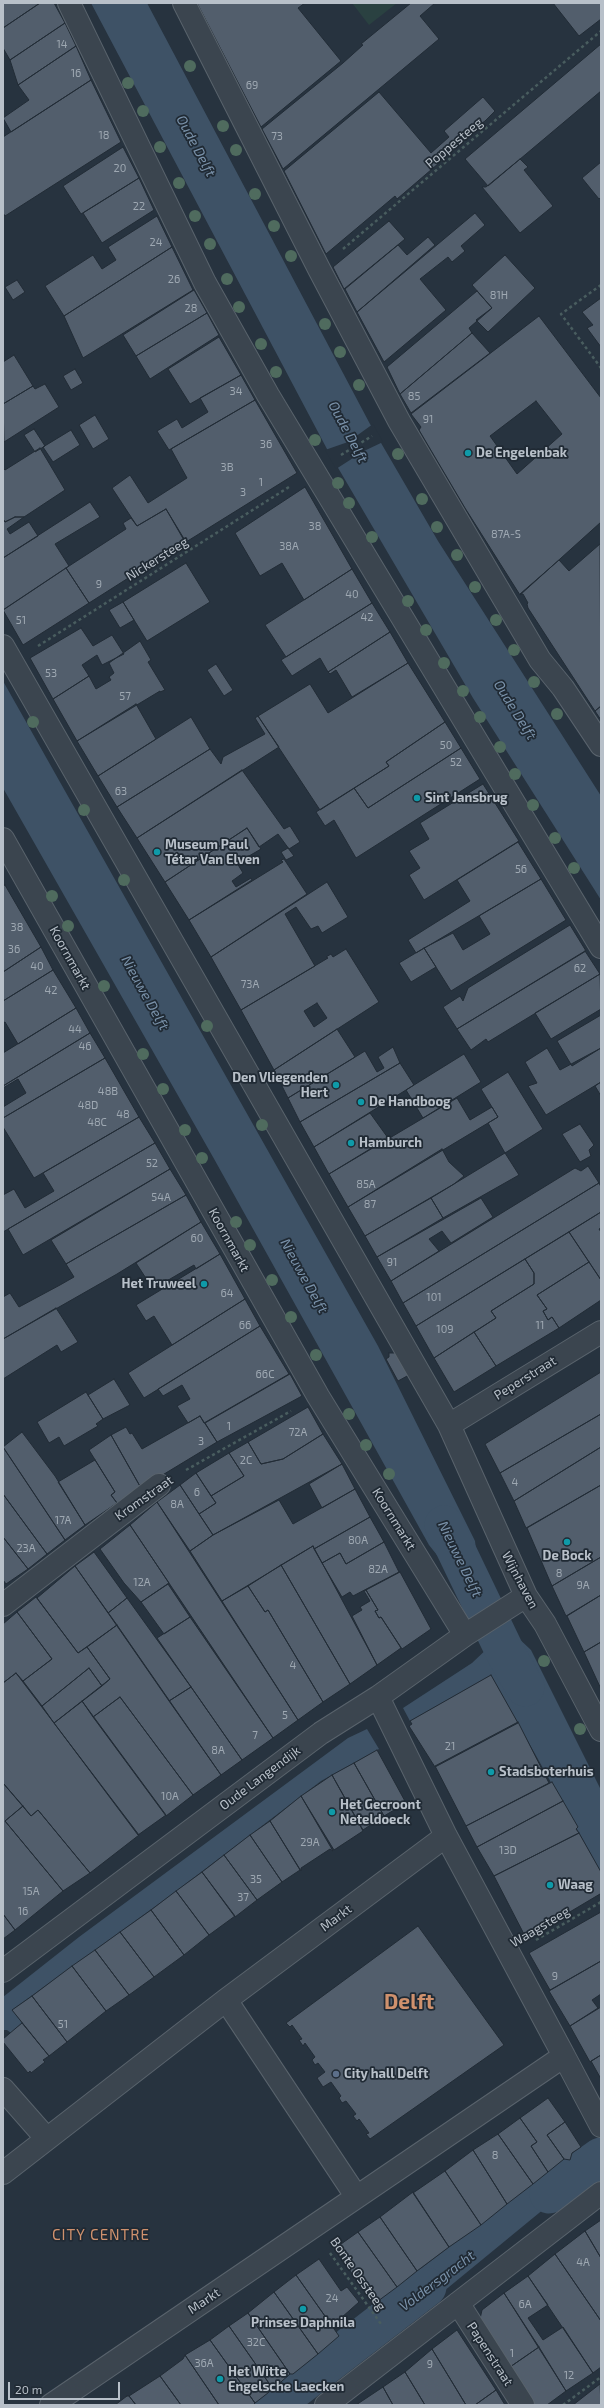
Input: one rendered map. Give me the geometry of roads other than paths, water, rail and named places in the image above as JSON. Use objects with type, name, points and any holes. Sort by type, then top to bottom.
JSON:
[{"type":"street","points":[[69,3],[205,283],[312,472],[601,947]]},
{"type":"street","points":[[184,3],[319,269],[399,421],[536,653],[563,688],[601,745]]},
{"type":"street","points":[[7,654],[449,1425]]},
{"type":"street","name":"Koornmarkt","points":[[3,839],[318,1396],[465,1634]]},
{"type":"street","name":"Peperstraat","points":[[449,1425],[601,1332]]},
{"type":"street","name":"Wijnhaven","points":[[449,1425],[518,1602],[545,1624],[601,1730]]},
{"type":"street","name":"Kromstraat","points":[[3,1604],[158,1485]]},
{"type":"street","name":"Oude Langendijk","points":[[3,1971],[321,1733],[382,1704],[465,1634],[518,1602]]},
{"type":"street","points":[[382,1704],[446,1836],[601,2126]]},
{"type":"street","name":"Markt","points":[[3,2173],[226,2000],[446,1836]]},
{"type":"street","points":[[226,2000],[356,2196]]},
{"type":"street","name":"Markt","points":[[51,2405],[313,2227],[356,2196],[564,2056]]},
{"type":"street","points":[[3,2089],[47,2139]]},
{"type":"street","points":[[326,2405],[601,2193]]},
{"type":"street","name":"Papenstraat","points":[[458,2303],[523,2405]]},
{"type":"water","name":"Oude Delft","points":[[91,3],[147,3],[370,424],[438,541],[601,796],[601,900],[473,698],[327,449]]},
{"type":"water","points":[[3,681],[378,1346],[475,1541],[478,1566],[456,1579],[429,1545],[213,1157],[3,788]]},
{"type":"water","points":[[513,1633],[531,1650],[601,1790],[601,1872],[491,1675],[410,1721],[403,1708],[472,1663],[491,1645]]},
{"type":"water","points":[[367,1729],[379,1749],[321,1781],[171,1895],[12,2010],[22,2023],[11,2033],[7,2030],[3,2030],[3,1997],[79,1937],[348,1738]]},
{"type":"water","points":[[581,2147],[595,2167],[410,2319],[388,2325],[374,2304]]},
{"type":"water","points":[[364,2312],[378,2332],[363,2355],[299,2405],[256,2405],[341,2340],[338,2331]]},
{"type":"waterway","name":"Nieuwe Delft","points":[[444,1525],[506,1654],[525,1687]]},
{"type":"waterway","name":"Voldersgracht","points":[[549,2194],[601,2157]]},
{"type":"waterway","name":"Voldersgracht","points":[[274,2405],[427,2287]]},
{"type":"place","name":"De Engelenbak","points":[[468,453]]},
{"type":"place","name":"Sint Jansbrug","points":[[417,798]]},
{"type":"place","name":"Museum Paul Tétar Van Elven","points":[[157,852]]},
{"type":"place","name":"Den Vliegenden Hert","points":[[336,1085]]},
{"type":"place","name":"De Handboog","points":[[361,1102]]},
{"type":"place","name":"Hamburch","points":[[351,1143]]},
{"type":"place","name":"Het Truweel","points":[[204,1284]]},
{"type":"place","name":"De Bock","points":[[567,1542]]},
{"type":"place","name":"Stadsboterhuis","points":[[491,1772]]},
{"type":"place","name":"Het Gecroont Neteldoeck","points":[[332,1812]]},
{"type":"place","name":"Waag","points":[[550,1885]]},
{"type":"place","name":"City hall Delft","points":[[336,2074]]},
{"type":"place","name":"Prinses Daphnila","points":[[303,2309]]},
{"type":"place","name":"Het Witte Engelsche Laecken","points":[[220,2379]]},
{"type":"district","name":"Delft","points":[[409,2002]]},
{"type":"district","name":"CITY CENTRE","points":[[101,2235]]}]
